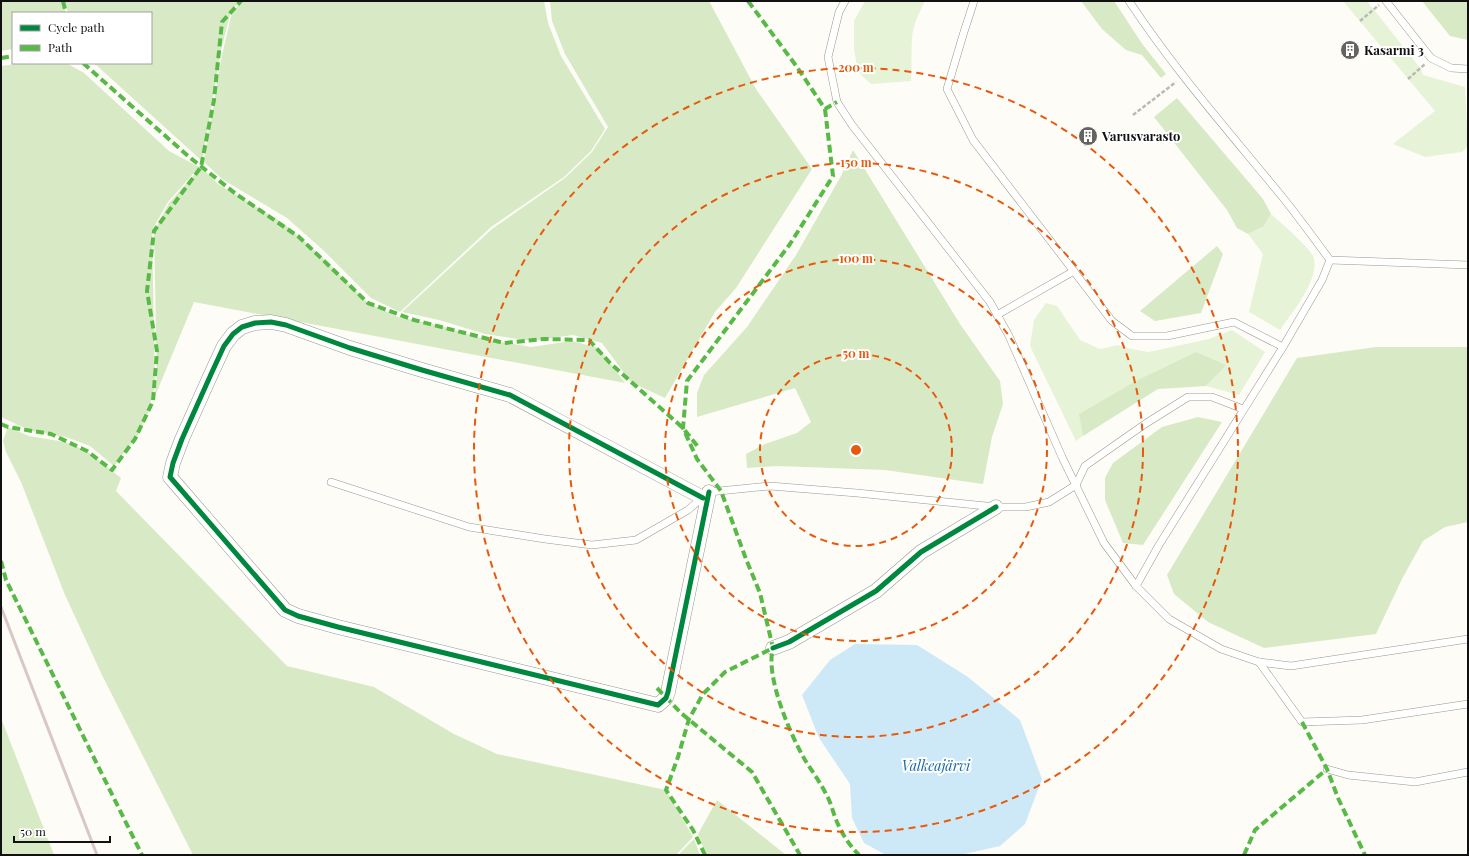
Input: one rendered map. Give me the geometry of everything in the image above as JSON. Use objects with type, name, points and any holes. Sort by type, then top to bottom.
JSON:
[{"type":"street","points":[[271,322],[286,325],[400,364],[510,394],[706,495],[668,692],[666,698],[658,705],[338,627],[298,616],[285,610],[170,476],[182,439],[224,346],[233,334],[242,327],[255,323],[271,322]]},
{"type":"street","points":[[774,648],[789,642],[876,592],[921,552],[996,507]]},
{"type":"lane","points":[[845,1],[839,12],[828,57],[837,102],[852,125],[990,302],[1009,336],[1062,457],[1104,543],[1136,586],[1170,619],[1221,650],[1259,662],[1291,666],[1468,639]]},
{"type":"lane","points":[[974,1],[947,89],[973,140],[1112,320],[1132,336],[1167,336],[1234,322],[1284,347]]},
{"type":"lane","points":[[1129,1],[1182,76],[1286,201],[1330,260]]},
{"type":"lane","points":[[1385,1],[1431,58],[1451,68],[1468,69]]},
{"type":"lane","points":[[1330,260],[1468,265]]},
{"type":"lane","points":[[1136,586],[1159,545],[1243,409],[1284,347],[1322,280],[1330,260]]},
{"type":"lane","points":[[997,316],[1074,271]]},
{"type":"lane","points":[[331,482],[468,527],[545,540],[592,545],[636,540],[688,510],[706,495],[770,486],[996,507],[1026,507],[1049,502],[1076,485],[1085,466],[1145,424],[1188,397],[1212,397],[1243,409]]},
{"type":"lane","points":[[1259,662],[1302,722],[1362,720],[1468,704]]},
{"type":"lane","points":[[1327,768],[1348,775],[1415,782],[1468,772]]},
{"type":"path","points":[[1360,21],[1385,1]]},
{"type":"path","points":[[1408,79],[1431,58]]},
{"type":"path","points":[[1133,115],[1182,76]]},
{"type":"green space","points":[[1,1],[63,1],[66,12],[12,12],[12,49],[1,51]]},
{"type":"green space","points":[[65,1],[240,1],[231,11],[220,54],[202,161],[95,64],[152,64],[152,12],[68,12]]},
{"type":"green space","points":[[242,1],[544,1],[548,23],[561,56],[605,129],[591,151],[564,177],[491,227],[400,312],[371,298],[323,250],[287,218],[222,179],[204,162],[222,55],[232,12]]},
{"type":"green space","points":[[550,1],[709,1],[756,89],[812,169],[736,288],[715,312],[665,398],[639,386],[633,385],[602,343],[573,335],[531,341],[485,334],[439,320],[402,312],[492,229],[565,178],[592,152],[608,127],[565,54],[552,21]]},
{"type":"green space","points":[[865,1],[925,1],[916,20],[912,35],[911,81],[871,84],[858,72],[854,49],[854,21]]},
{"type":"green space","points":[[1081,1],[1114,1],[1143,45],[1166,74],[1161,78],[1142,55],[1126,50],[1102,29]]},
{"type":"green space","points":[[1343,1],[1367,1],[1421,69],[1423,75],[1465,87],[1468,146],[1462,152],[1425,157],[1393,144],[1435,111]]},
{"type":"green space","points":[[1422,1],[1468,1],[1468,40],[1450,36]]},
{"type":"green space","points":[[16,64],[68,64],[84,73],[169,151],[199,167],[168,202],[152,230],[155,384],[148,413],[140,432],[114,466],[90,446],[66,437],[31,431],[1,417],[1,66]]},
{"type":"green space","points":[[1177,98],[1263,199],[1271,214],[1264,226],[1248,234],[1237,228],[1227,210],[1154,117]]},
{"type":"green space","points":[[853,150],[960,324],[1000,381],[1003,404],[992,437],[983,484],[885,470],[777,466],[747,468],[746,454],[765,444],[797,433],[811,422],[795,388],[697,417],[697,393],[704,375],[747,327],[796,255],[841,176]]},
{"type":"green space","points":[[201,167],[218,184],[283,223],[319,254],[368,303],[398,317],[438,325],[484,339],[531,347],[572,341],[599,348],[625,383],[194,302],[153,401],[157,384],[154,231],[169,203]]},
{"type":"green space","points":[[1271,214],[1306,246],[1313,256],[1315,265],[1313,274],[1304,295],[1280,330],[1249,312],[1263,254],[1248,234],[1264,226]]},
{"type":"green space","points":[[1217,246],[1223,254],[1201,313],[1155,321],[1140,311]]},
{"type":"green space","points":[[1046,303],[1057,306],[1080,340],[1100,349],[1118,345],[1149,352],[1209,339],[1232,330],[1265,352],[1239,395],[1206,386],[1225,365],[1080,414],[1083,436],[1076,441],[1030,346],[1034,320]]},
{"type":"green space","points":[[1376,347],[1468,347],[1468,522],[1445,527],[1423,541],[1402,579],[1376,634],[1264,648],[1208,622],[1174,594],[1167,575],[1297,358]]},
{"type":"green space","points":[[1196,352],[1226,365],[1206,386],[1158,389],[1083,436],[1079,414],[1136,381]]},
{"type":"green space","points":[[1198,417],[1222,422],[1143,545],[1123,543],[1105,500],[1105,478],[1113,463],[1162,427]]},
{"type":"green space","points":[[8,427],[29,436],[65,442],[87,451],[121,478],[116,491],[287,666],[374,687],[454,734],[497,754],[666,790],[693,837],[676,855],[193,855],[102,675],[65,595],[21,482],[6,452],[3,441]]},
{"type":"green space","points":[[1,718],[54,855],[1,855]]},
{"type":"green space","points":[[717,800],[786,855],[706,855],[698,834]]},
{"type":"green space","points":[[694,839],[700,855],[678,855]]},
{"type":"water","name":"Valkeajärvi","points":[[855,644],[917,645],[968,677],[1020,720],[1042,779],[1025,824],[1000,846],[960,855],[886,855],[864,843],[852,818],[850,784],[819,738],[802,695],[830,660]]},
{"type":"railway","points":[[1,607],[97,855]]},
{"type":"marked path","points":[[63,1],[66,12]]},
{"type":"marked path","points":[[1,424],[8,427],[51,434],[87,451],[112,470],[135,439],[153,401],[157,351],[147,291],[154,231],[201,167],[214,100],[222,22],[241,1]]},
{"type":"marked path","points":[[748,1],[797,67],[825,109],[837,102]]},
{"type":"marked path","points":[[1,58],[12,56]]},
{"type":"marked path","points":[[84,64],[188,156],[236,194],[299,237],[368,303],[414,320],[504,343],[544,339],[589,340],[610,363],[683,428],[699,448]]},
{"type":"marked path","points":[[825,109],[833,176],[790,244],[687,381],[683,428],[697,459],[721,491],[760,593],[773,648],[771,660],[776,689],[786,721],[805,760],[828,797],[841,831],[849,844],[859,855]]},
{"type":"marked path","points":[[1,561],[6,580],[142,855]]},
{"type":"marked path","points":[[705,855],[693,830],[666,790],[678,757],[689,719],[703,694],[725,672],[773,648]]},
{"type":"marked path","points":[[657,688],[681,713],[752,772],[800,855]]},
{"type":"marked path","points":[[1302,722],[1327,769],[1338,798],[1365,855]]},
{"type":"marked path","points":[[1244,855],[1255,830],[1327,769]]},
{"type":"cycle path","points":[[703,498],[510,395],[422,370],[350,348],[286,325],[271,322],[255,323],[242,327],[233,334],[224,346],[182,439],[173,463],[170,477],[285,610],[298,616],[338,627],[658,705],[666,698],[668,692],[709,492]]},
{"type":"cycle path","points":[[773,648],[789,642],[876,591],[921,552],[996,507]]},
{"type":"place","name":"Kasarmi 3","points":[[1350,50]]},
{"type":"place","name":"Varusvarasto","points":[[1088,136]]}]
